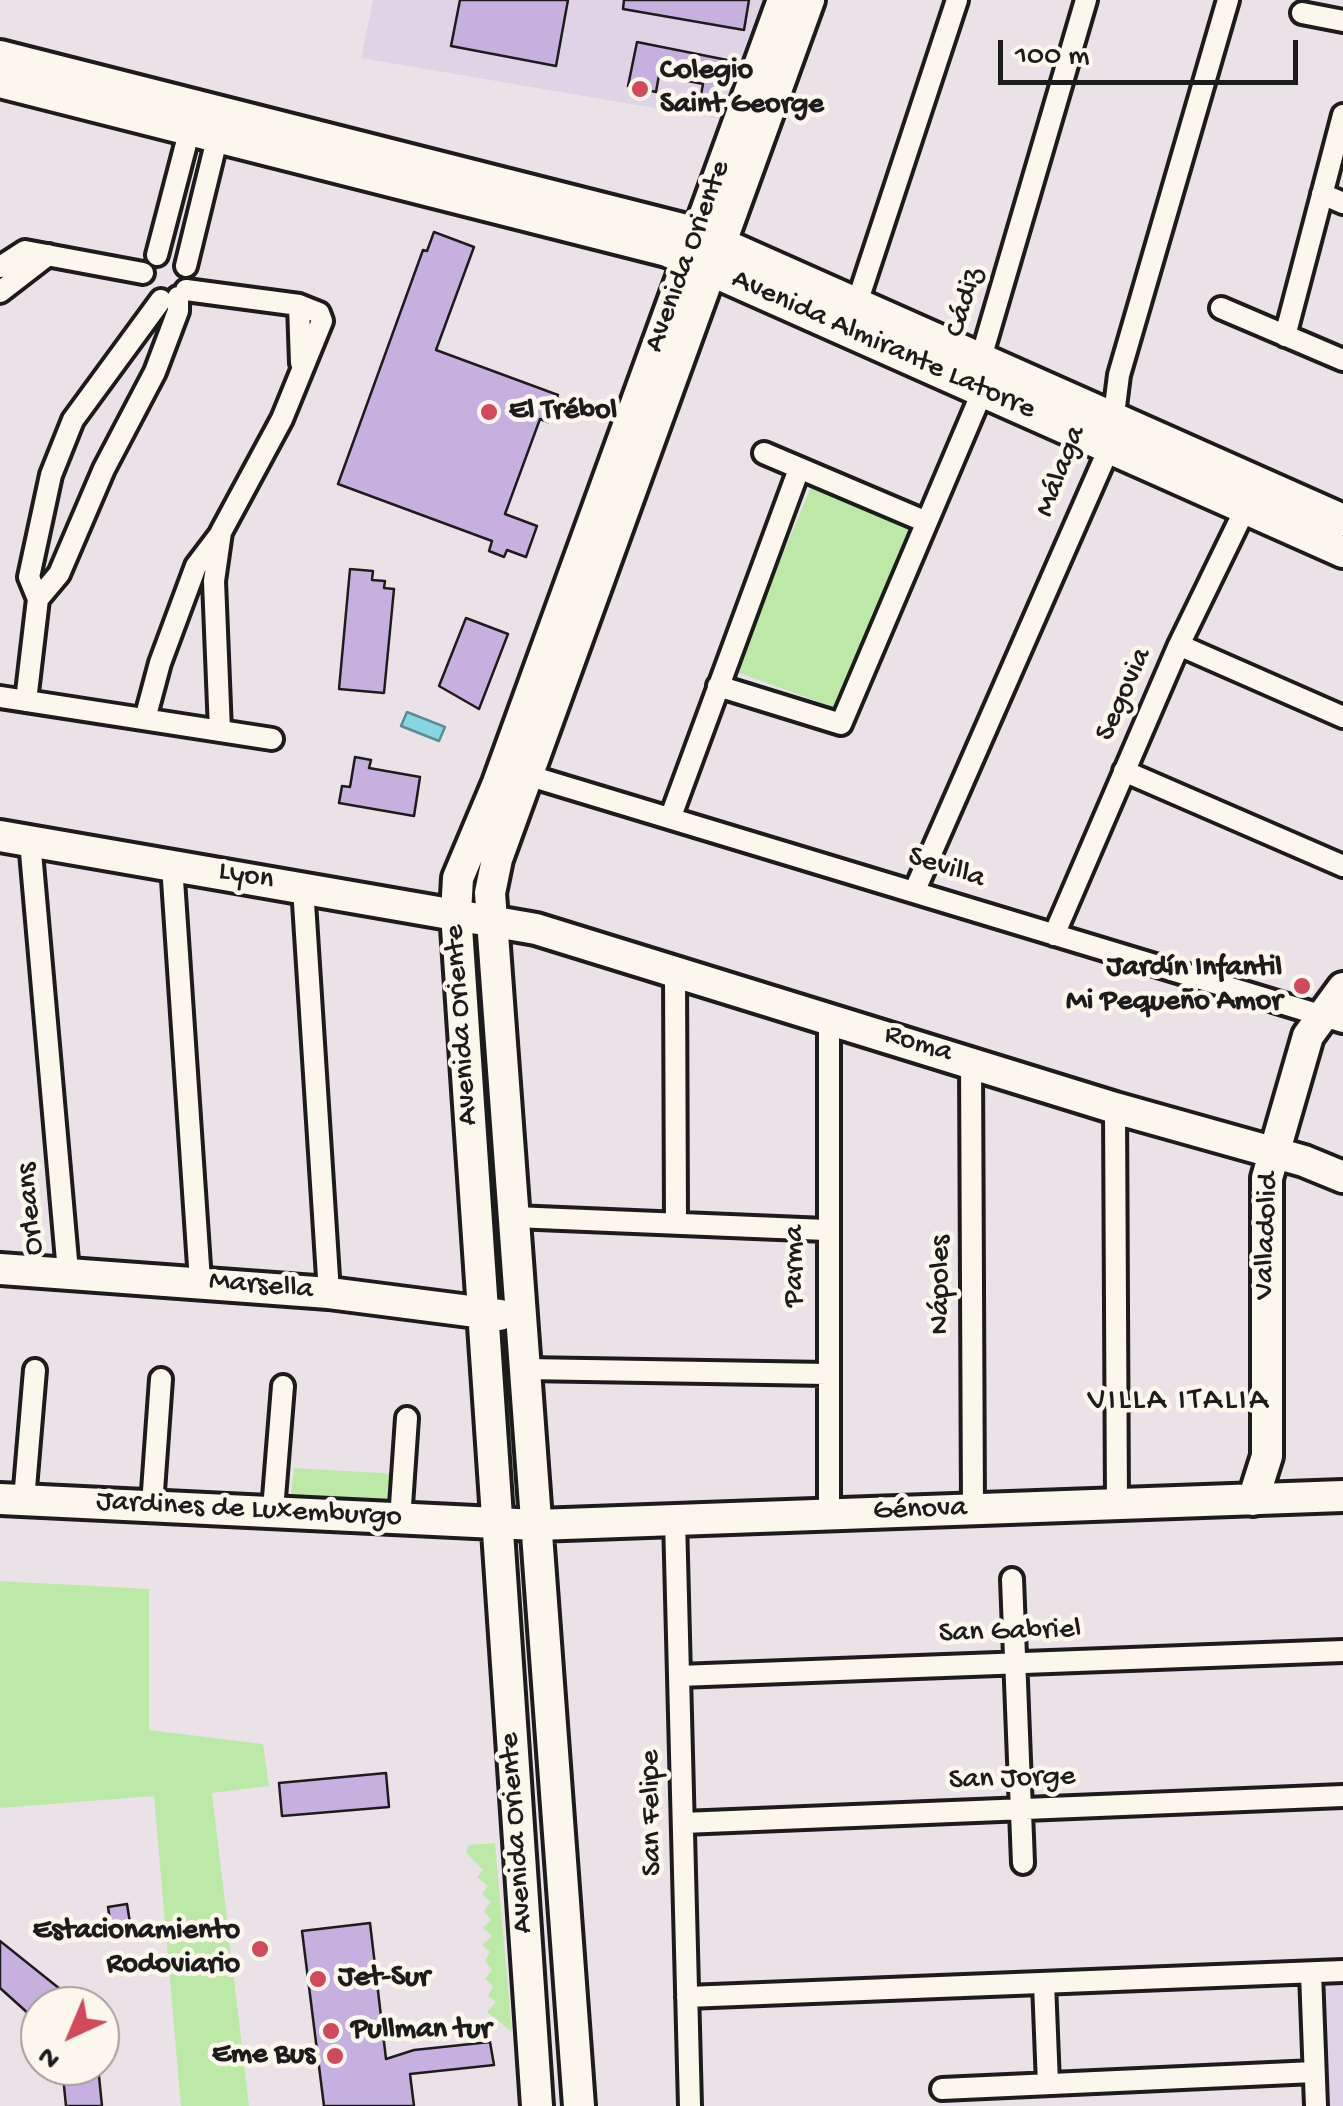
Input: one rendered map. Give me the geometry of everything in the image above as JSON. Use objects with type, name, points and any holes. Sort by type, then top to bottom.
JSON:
[{"type":"main road","name":"Avenida Oriente","points":[[579,2106],[492,876],[530,776],[706,252],[782,0]]},
{"type":"main road","name":"Avenida Oriente","points":[[536,2106],[456,912],[463,860],[498,783],[809,0]]},
{"type":"main road","name":"Avenida Almirante Latorre","points":[[0,56],[541,216],[706,252],[858,303],[981,358],[1112,432],[1252,495],[1343,552]]},
{"type":"main road","name":"Avenida Almirante Latorre","points":[[0,82],[207,120]]},
{"type":"main road","name":"Avenida Almirante Latorre","points":[[706,252],[983,390],[1112,432]]},
{"type":"main road","name":"Avenida Almirante Latorre","points":[[1252,495],[1343,520]]},
{"type":"main road","name":"Lyon","points":[[0,836],[492,918]]},
{"type":"main road","name":"Roma","points":[[492,918],[971,1060],[1343,1177]]},
{"type":"main road","name":"Valladolid","points":[[1253,1500],[1266,1456],[1264,1206],[1272,1152],[1308,1036],[1332,1019],[1343,988]]},
{"type":"main road","name":"Marsella","points":[[0,1269],[329,1293],[521,1316]]},
{"type":"main road","name":"Génova","points":[[497,1525],[1343,1496]]},
{"type":"main road","name":"Jardines de Luxemburgo","points":[[12,1499],[497,1525]]},
{"type":"main road","points":[[517,1815],[548,1814],[559,1829]]},
{"type":"main road","points":[[534,2068],[576,2060]]},
{"type":"street","points":[[858,303],[957,0]]},
{"type":"street","name":"Cádiz","points":[[718,686],[841,724],[924,521],[983,390],[981,358],[1086,0]]},
{"type":"street","name":"Málaga","points":[[915,890],[1112,432],[1119,375],[1228,0]]},
{"type":"street","points":[[1302,13],[1343,22]]},
{"type":"street","points":[[1284,336],[1343,115]]},
{"type":"street","points":[[143,273],[158,255],[207,120]]},
{"type":"street","points":[[26,701],[38,599],[30,577],[35,533],[50,475],[74,420],[175,296],[186,266],[207,120]]},
{"type":"street","points":[[1322,194],[1343,203]]},
{"type":"street","points":[[0,267],[25,251],[143,273]]},
{"type":"street","points":[[0,292],[48,255]]},
{"type":"street","points":[[158,255],[177,256],[186,266]]},
{"type":"street","points":[[143,273],[150,294],[299,305],[301,370],[282,419],[222,532],[196,566],[160,663],[145,720]]},
{"type":"street","points":[[38,599],[59,574],[104,469],[155,372],[178,311],[175,296]]},
{"type":"street","points":[[1221,308],[1343,360]]},
{"type":"street","points":[[764,454],[924,521]]},
{"type":"street","points":[[671,816],[799,468]]},
{"type":"street","name":"Segovia","points":[[1054,935],[1179,645],[1252,495]]},
{"type":"street","points":[[220,731],[214,581],[222,532]]},
{"type":"street","points":[[1179,645],[1343,717]]},
{"type":"street","points":[[0,697],[272,739]]},
{"type":"street","points":[[1124,771],[1343,866]]},
{"type":"street","name":"Sevilla","points":[[530,776],[1332,1019]]},
{"type":"street","name":"Orleans","points":[[30,841],[68,1272]]},
{"type":"street","points":[[172,864],[200,1282]]},
{"type":"street","points":[[303,887],[329,1293]]},
{"type":"street","points":[[675,971],[676,1221]]},
{"type":"street","name":"Parma","points":[[829,1018],[829,1514]]},
{"type":"street","name":"Nápoles","points":[[971,1060],[973,1510]]},
{"type":"street","points":[[1115,1108],[1117,1504]]},
{"type":"street","points":[[514,1217],[826,1230]]},
{"type":"street","points":[[525,1369],[826,1374]]},
{"type":"street","points":[[12,1499],[35,1370]]},
{"type":"street","points":[[152,1504],[161,1379]]},
{"type":"street","points":[[273,1510],[283,1386]]},
{"type":"street","points":[[400,1520],[407,1418]]},
{"type":"street","name":"San Felipe","points":[[675,1519],[690,2106]]},
{"type":"street","points":[[1012,1579],[1024,1810],[1023,1863]]},
{"type":"street","name":"San Gabriel","points":[[679,1676],[1343,1651]]},
{"type":"street","name":"San Jorge","points":[[683,1824],[1343,1796]]},
{"type":"street","points":[[688,1997],[1343,1972]]},
{"type":"street","points":[[1311,1973],[1316,2106]]},
{"type":"street","points":[[1044,1983],[1048,2084]]},
{"type":"street","points":[[942,2089],[1314,2072]]},
{"type":"shaded area","name":"Colegio Saint George","points":[[373,0],[769,0],[725,120],[361,58]]},
{"type":"shaded area","points":[[1343,1977],[1343,2106],[1326,2106],[1322,1978]]},
{"type":"green space","points":[[811,487],[910,528],[833,707],[734,671]]},
{"type":"green space","points":[[294,1468],[397,1474],[392,1513],[289,1511]]},
{"type":"green space","points":[[0,1581],[149,1589],[149,1730],[263,1744],[269,1786],[212,1793],[249,2106],[181,2106],[154,1796],[0,1808]]},
{"type":"green space","points":[[495,1843],[512,2032],[487,2012],[496,2002],[488,1996],[493,1986],[485,1979],[492,1970],[485,1961],[490,1952],[482,1945],[492,1936],[483,1928],[491,1920],[484,1911],[491,1902],[482,1894],[488,1886],[477,1877],[483,1870],[466,1853],[468,1845]]},
{"type":"water","points":[[407,712],[445,727],[439,741],[401,726]]},
{"type":"building","points":[[460,0],[568,0],[556,66],[451,46]]},
{"type":"building","points":[[624,0],[749,0],[744,30],[623,9]]},
{"type":"building","points":[[637,42],[727,60],[718,104],[700,100],[703,84],[659,75],[656,92],[628,86]]},
{"type":"building","points":[[434,232],[474,247],[436,350],[558,395],[548,422],[540,419],[505,514],[537,526],[526,557],[507,550],[504,557],[489,551],[492,541],[338,484],[423,250],[427,251]]},
{"type":"building","points":[[350,569],[373,571],[372,580],[385,581],[384,588],[394,589],[384,693],[339,689]]},
{"type":"building","points":[[466,618],[508,634],[479,709],[439,686]]},
{"type":"building","points":[[355,757],[371,760],[369,768],[420,777],[414,816],[339,803],[342,786],[350,787]]},
{"type":"building","points":[[386,1773],[389,1807],[282,1816],[279,1783]]},
{"type":"building","points":[[127,1904],[130,1923],[111,1927],[108,1907]]},
{"type":"building","points":[[370,1923],[386,2059],[414,2050],[490,2042],[494,2065],[410,2074],[414,2106],[324,2106],[302,1931]]},
{"type":"building","points":[[0,1941],[55,1986],[20,1986],[20,2006],[0,1988]]},
{"type":"building","points":[[64,2086],[100,2086],[102,2106],[66,2106]]},
{"type":"place","name":"Colegio Saint George","points":[[640,89]]},
{"type":"place","name":"El Trébol","points":[[489,412]]},
{"type":"place","name":"Jardín Infantil Mi Pequeño Amor","points":[[1302,986]]},
{"type":"place","name":"Estacionamiento Rodoviario","points":[[260,1949]]},
{"type":"place","name":"Jet-Sur","points":[[318,1979]]},
{"type":"place","name":"Pullman tur","points":[[331,2031]]},
{"type":"place","name":"Eme Bus","points":[[335,2056]]},
{"type":"district","name":"VILLA ITALIA","points":[[1179,1402]]}]
